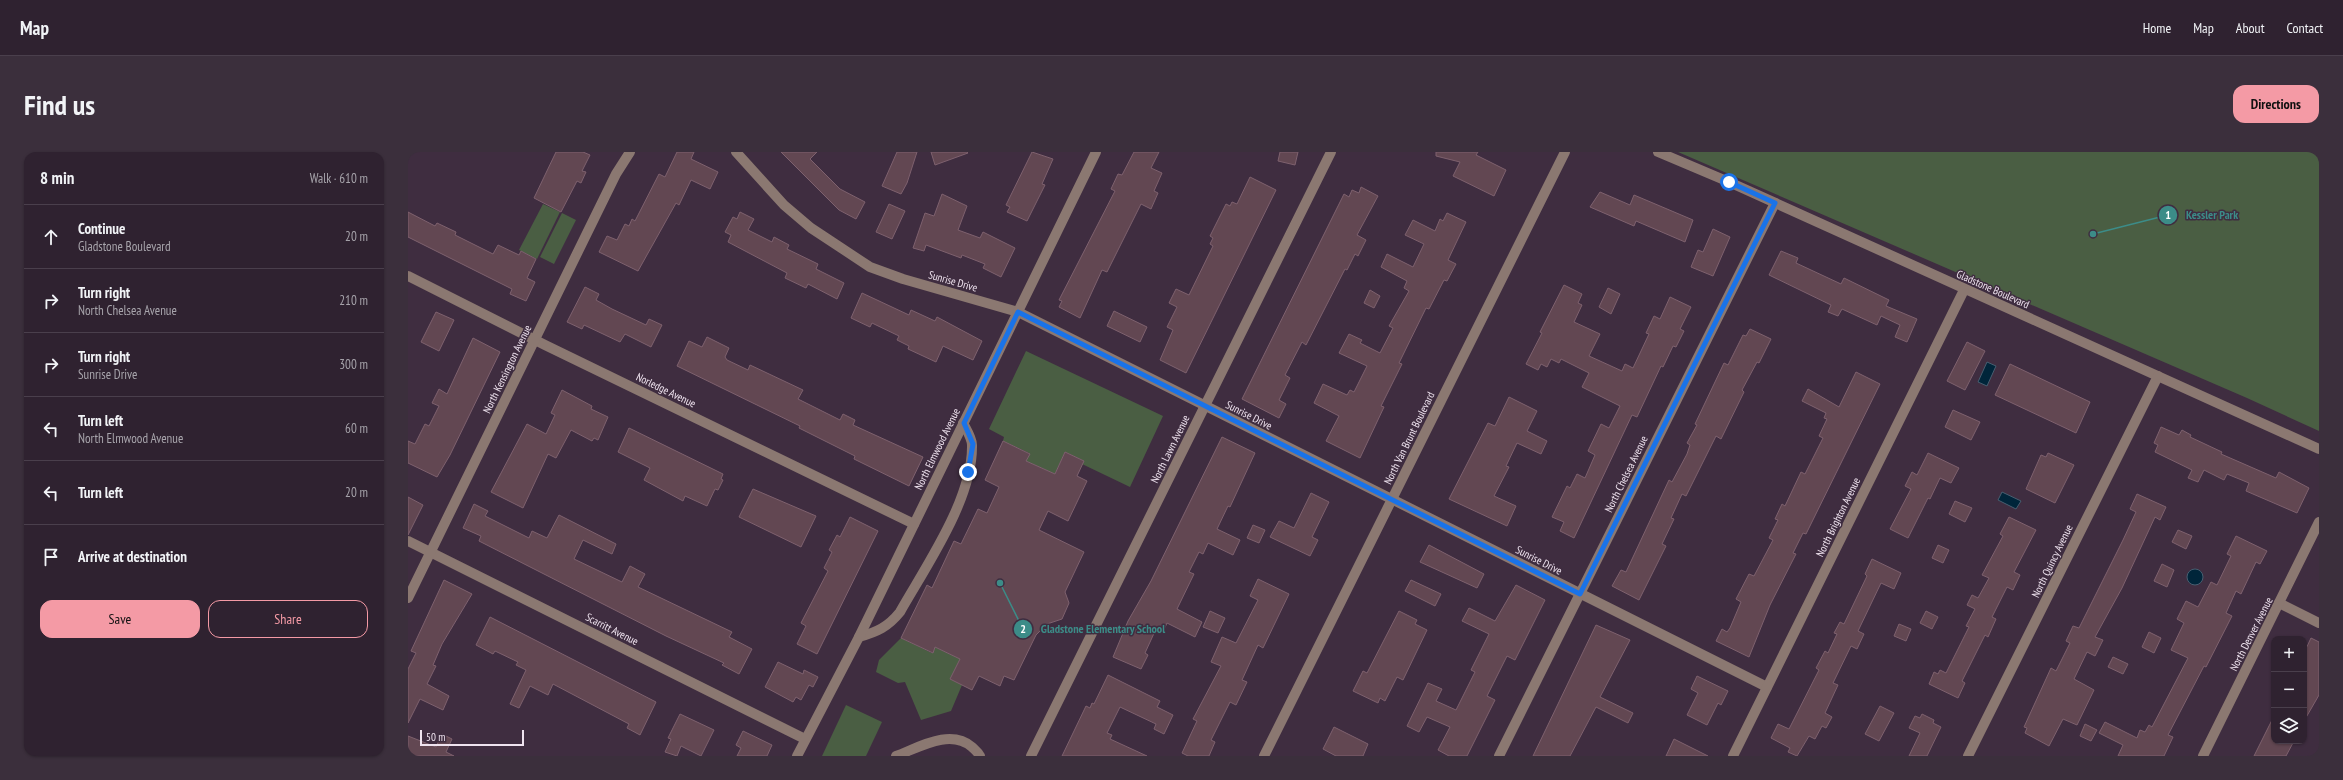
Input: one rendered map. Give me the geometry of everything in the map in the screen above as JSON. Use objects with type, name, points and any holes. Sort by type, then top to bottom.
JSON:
[{"type":"street","name":"North Kensington Avenue","points":[[408,598],[616,174],[630,152]]},
{"type":"street","name":"Sunrise Drive","points":[[736,152],[795,214],[817,232],[870,267],[904,279],[1018,312],[1767,687]]},
{"type":"street","name":"North Elmwood Avenue","points":[[797,756],[964,423],[1096,152]]},
{"type":"street","name":"North Lawn Avenue","points":[[1031,756],[1331,152]]},
{"type":"street","name":"North Van Brunt Boulevard","points":[[1264,756],[1565,152]]},
{"type":"street","name":"Gladstone Boulevard","points":[[1658,152],[1775,203],[1964,290],[2319,449]]},
{"type":"street","name":"North Chelsea Avenue","points":[[1499,756],[1775,203]]},
{"type":"street","name":"Norledge Avenue","points":[[408,276],[534,340],[914,524]]},
{"type":"street","name":"North Brighton Avenue","points":[[1733,756],[1964,290]]},
{"type":"street","name":"North Quincy Avenue","points":[[1968,756],[2158,376]]},
{"type":"street","points":[[858,637],[876,632],[890,624],[900,612],[951,520],[964,492],[973,444],[964,423]]},
{"type":"street","name":"North Denver Avenue","points":[[2203,756],[2279,603],[2316,538],[2319,522]]},
{"type":"street","name":"Scarritt Avenue","points":[[408,541],[805,739]]},
{"type":"street","points":[[2279,603],[2319,623]]},
{"type":"street","points":[[896,756],[942,739],[953,738],[968,744],[980,756]]},
{"type":"green space","points":[[1678,152],[2319,152],[2319,431],[2247,398]]},
{"type":"green space","points":[[543,204],[560,212],[537,259],[519,250]]},
{"type":"green space","points":[[562,213],[576,220],[554,264],[540,257]]},
{"type":"green space","points":[[1026,351],[1163,416],[1130,487],[1082,464],[1084,461],[1065,452],[1055,474],[1026,461],[1029,453],[1003,441],[1004,437],[989,429]]},
{"type":"green space","points":[[901,638],[932,653],[935,647],[960,659],[950,679],[962,685],[951,711],[921,720],[905,682],[898,683],[876,672],[879,660]]},
{"type":"green space","points":[[846,705],[882,722],[866,756],[822,756]]},
{"type":"water","points":[[1987,362],[1996,366],[1987,386],[1978,382]]},
{"type":"water","points":[[2002,492],[2021,501],[2016,509],[1998,500]]},
{"type":"water","points":[[2195,569],[2202,574],[2203,577],[2198,584],[2195,585],[2188,580],[2187,577],[2192,570]]},
{"type":"building","points":[[556,152],[583,152],[590,155],[582,171],[586,172],[581,183],[577,181],[561,212],[534,198]]},
{"type":"building","points":[[677,152],[694,152],[691,159],[718,172],[710,189],[691,180],[679,205],[676,203],[638,271],[599,252],[607,236],[617,240],[625,224],[629,226],[632,219],[635,221],[659,174],[665,177]]},
{"type":"building","points":[[781,152],[817,152],[810,159],[840,189],[865,202],[856,219],[839,210]]},
{"type":"building","points":[[897,152],[917,152],[907,183],[901,194],[882,186]]},
{"type":"building","points":[[931,152],[967,152],[968,153],[935,165]]},
{"type":"building","points":[[1032,152],[1053,159],[1042,184],[1045,185],[1027,221],[1007,212],[1010,207],[1006,205]]},
{"type":"building","points":[[1134,152],[1159,152],[1151,168],[1162,173],[1154,191],[1158,193],[1151,209],[1141,204],[1107,272],[1102,270],[1080,318],[1059,307],[1062,301],[1059,300],[1115,191],[1111,189],[1118,174],[1122,175]]},
{"type":"building","points":[[1280,152],[1298,152],[1295,165],[1278,161]]},
{"type":"building","points":[[1436,152],[1478,152],[1476,155],[1506,170],[1494,196],[1453,176],[1460,162],[1436,156]]},
{"type":"building","points":[[1250,177],[1276,190],[1186,373],[1160,360],[1173,330],[1167,327],[1177,307],[1169,303],[1176,289],[1189,295],[1213,246],[1210,244],[1213,238],[1210,236],[1226,204],[1230,206],[1232,202],[1237,204]]},
{"type":"building","points":[[1361,187],[1378,196],[1357,235],[1366,240],[1358,256],[1355,254],[1347,270],[1345,269],[1306,345],[1302,342],[1285,375],[1290,378],[1279,400],[1286,404],[1279,418],[1242,399],[1344,194],[1349,197],[1352,190],[1359,193]]},
{"type":"building","points":[[1600,192],[1630,205],[1634,195],[1693,220],[1685,242],[1636,221],[1634,226],[1590,207]]},
{"type":"building","points":[[942,194],[967,206],[958,230],[980,238],[983,232],[1015,248],[1001,277],[983,268],[985,264],[962,255],[961,258],[926,245],[924,251],[913,248],[925,213],[934,216]]},
{"type":"building","points":[[889,204],[905,211],[892,239],[876,232]]},
{"type":"building","points":[[408,212],[435,226],[437,223],[456,232],[455,235],[493,254],[498,245],[519,255],[521,251],[536,259],[527,278],[535,282],[526,301],[510,294],[512,289],[408,237]]},
{"type":"building","points":[[740,212],[754,219],[748,230],[772,242],[774,237],[789,245],[787,249],[818,264],[816,269],[844,283],[837,299],[808,284],[806,288],[785,278],[787,273],[728,242],[731,235],[725,232],[733,217],[737,219]]},
{"type":"building","points":[[1447,213],[1466,222],[1448,260],[1456,264],[1447,281],[1444,280],[1429,309],[1426,308],[1399,363],[1402,364],[1381,406],[1384,407],[1360,458],[1326,441],[1339,416],[1314,403],[1323,384],[1347,395],[1350,390],[1354,392],[1367,366],[1339,353],[1349,334],[1362,340],[1360,343],[1380,353],[1393,328],[1389,326],[1409,291],[1404,288],[1407,281],[1381,267],[1387,254],[1413,267],[1424,244],[1405,235],[1413,220],[1435,231],[1440,219],[1443,221]]},
{"type":"building","points":[[1713,229],[1730,237],[1713,276],[1691,267],[1698,250],[1703,252]]},
{"type":"building","points":[[1781,251],[1798,258],[1796,263],[1841,284],[1844,278],[1889,300],[1886,306],[1917,319],[1907,342],[1895,337],[1900,325],[1881,316],[1877,325],[1842,309],[1838,316],[1828,312],[1831,305],[1769,275]]},
{"type":"building","points":[[1564,285],[1582,294],[1578,303],[1582,305],[1574,322],[1600,334],[1589,356],[1622,371],[1625,364],[1633,368],[1649,334],[1646,333],[1654,316],[1660,319],[1670,297],[1691,307],[1680,329],[1684,331],[1676,347],[1673,346],[1663,367],[1661,366],[1637,417],[1632,415],[1574,538],[1560,531],[1564,522],[1552,517],[1567,486],[1570,488],[1577,474],[1585,478],[1595,455],[1588,451],[1601,424],[1609,428],[1620,406],[1582,387],[1589,373],[1561,359],[1559,363],[1551,359],[1547,367],[1541,364],[1538,370],[1526,364],[1542,333],[1540,332]]},
{"type":"building","points":[[585,287],[599,294],[596,300],[612,309],[646,325],[649,319],[662,325],[651,347],[625,334],[620,342],[584,325],[582,329],[567,322]]},
{"type":"building","points":[[1608,288],[1620,294],[1611,314],[1599,307]]},
{"type":"building","points":[[1370,290],[1380,296],[1374,308],[1364,303]]},
{"type":"building","points":[[862,293],[909,315],[911,310],[935,321],[937,317],[982,341],[973,360],[943,346],[936,362],[908,349],[909,346],[897,340],[899,336],[872,323],[870,327],[851,318]]},
{"type":"building","points":[[1114,311],[1147,327],[1140,342],[1107,326]]},
{"type":"building","points":[[436,312],[454,320],[439,351],[421,342]]},
{"type":"building","points":[[1750,329],[1771,339],[1759,363],[1757,362],[1742,390],[1744,392],[1721,439],[1716,436],[1686,496],[1682,494],[1671,518],[1674,519],[1662,544],[1666,546],[1639,600],[1612,586],[1621,570],[1626,572],[1669,480],[1672,482],[1687,454],[1690,445],[1687,443],[1697,425],[1695,424],[1724,363],[1728,365],[1743,335],[1746,336]]},
{"type":"building","points":[[707,337],[729,348],[725,357],[727,360],[748,370],[750,365],[803,390],[798,399],[840,420],[843,414],[855,420],[853,425],[923,457],[909,486],[854,459],[855,456],[799,428],[800,426],[677,366],[689,341],[702,347]]},
{"type":"building","points":[[473,338],[500,352],[450,455],[437,477],[408,463],[408,441],[415,444],[425,424],[429,426],[439,406],[432,403],[439,389],[447,394]]},
{"type":"building","points":[[1967,342],[1985,351],[1965,390],[1947,381]]},
{"type":"building","points":[[2010,364],[2090,402],[2076,433],[1995,395]]},
{"type":"building","points":[[1856,372],[1880,384],[1806,534],[1803,533],[1793,553],[1796,554],[1770,605],[1749,657],[1716,641],[1722,629],[1727,632],[1730,628],[1741,602],[1736,599],[1749,574],[1754,576],[1773,540],[1769,538],[1778,520],[1775,519],[1782,504],[1785,506],[1801,472],[1805,474],[1823,438],[1819,436],[1827,419],[1824,418],[1826,413],[1802,401],[1808,389],[1839,407]]},
{"type":"building","points":[[562,390],[592,406],[591,409],[608,417],[598,440],[594,438],[592,441],[571,430],[556,458],[548,454],[523,508],[491,492],[527,424],[546,434],[555,415],[551,413]]},
{"type":"building","points":[[1509,397],[1537,411],[1527,431],[1547,441],[1541,454],[1517,443],[1506,466],[1509,467],[1494,496],[1516,506],[1507,526],[1449,499],[1488,423],[1495,426]]},
{"type":"building","points":[[1953,410],[1980,422],[1971,440],[1945,427]]},
{"type":"building","points":[[2161,427],[2179,435],[2182,430],[2191,435],[2190,437],[2222,452],[2221,454],[2276,478],[2279,472],[2309,488],[2297,513],[2246,491],[2249,483],[2227,474],[2224,480],[2204,470],[2198,482],[2188,478],[2192,470],[2155,452],[2158,445],[2154,443]]},
{"type":"building","points":[[629,428],[723,474],[721,479],[723,480],[718,490],[715,489],[707,506],[685,496],[683,501],[644,480],[650,468],[618,452]]},
{"type":"building","points":[[1222,437],[1255,453],[1230,507],[1228,506],[1217,529],[1240,540],[1233,555],[1208,543],[1203,554],[1199,552],[1189,572],[1194,574],[1177,609],[1202,622],[1195,637],[1167,623],[1163,632],[1156,629],[1145,653],[1148,655],[1141,669],[1113,657],[1128,621],[1151,581]]},
{"type":"building","points":[[1003,441],[1030,454],[1026,461],[1055,474],[1065,452],[1084,461],[1077,476],[1087,481],[1068,521],[1048,511],[1039,530],[1084,552],[1065,592],[1069,603],[1062,619],[1047,624],[1036,635],[1014,680],[1004,676],[1000,686],[979,676],[972,690],[950,679],[960,659],[935,647],[933,653],[901,638],[927,585],[932,588],[954,541],[961,544],[978,509],[987,513],[999,487],[985,480]]},
{"type":"building","points":[[1928,453],[1959,468],[1951,483],[1940,478],[1908,538],[1890,529],[1911,489],[1905,486],[1912,472],[1917,475]]},
{"type":"building","points":[[2048,453],[2074,465],[2055,503],[2026,489],[2041,455],[2046,457]]},
{"type":"building","points":[[753,489],[816,516],[801,547],[739,517]]},
{"type":"building","points":[[1311,493],[1329,502],[1312,537],[1318,540],[1310,556],[1270,537],[1279,521],[1294,528]]},
{"type":"building","points":[[2137,494],[2166,507],[2160,520],[2155,517],[2122,588],[2095,637],[2103,640],[2095,656],[2087,652],[2074,679],[2094,690],[2077,725],[2063,719],[2049,746],[2025,733],[2027,728],[2024,727],[2051,668],[2056,671],[2070,643],[2066,641],[2073,626],[2079,628],[2123,540],[2136,512],[2130,509]]},
{"type":"building","points":[[408,497],[423,505],[408,535]]},
{"type":"building","points":[[1955,501],[1972,508],[1965,522],[1949,514]]},
{"type":"building","points":[[474,504],[488,511],[485,516],[529,538],[532,531],[547,538],[559,515],[616,544],[612,554],[583,540],[574,559],[622,582],[630,566],[645,574],[638,587],[732,632],[729,637],[752,649],[739,674],[722,665],[724,663],[666,636],[479,541],[481,536],[463,528]]},
{"type":"building","points":[[850,517],[878,531],[817,654],[797,644],[806,626],[801,623],[828,571],[824,568],[832,552],[829,550],[837,535],[840,537]]},
{"type":"building","points":[[2009,517],[2036,530],[2014,572],[2020,575],[2013,590],[2007,587],[1992,617],[1996,619],[1988,637],[1985,635],[1962,681],[1965,683],[1958,698],[1929,684],[1934,672],[1938,674],[1940,670],[1946,673],[1969,627],[1966,626],[1975,609],[1967,605],[1972,595],[1978,598],[1989,578],[1982,575],[2003,536],[2000,534]]},
{"type":"building","points":[[1253,525],[1265,530],[1259,543],[1247,538]]},
{"type":"building","points":[[2178,530],[2192,536],[2186,549],[2172,542]]},
{"type":"building","points":[[2236,536],[2267,551],[2260,564],[2256,562],[2241,594],[2236,591],[2226,613],[2232,616],[2206,667],[2204,666],[2168,735],[2173,737],[2164,756],[2118,756],[2123,745],[2099,733],[2105,722],[2137,738],[2140,730],[2145,732],[2149,725],[2152,727],[2188,658],[2171,650],[2184,623],[2177,619],[2186,601],[2198,607],[2211,582],[2217,585],[2231,556],[2227,554]]},
{"type":"building","points":[[1429,545],[1484,574],[1477,588],[1420,562]]},
{"type":"building","points":[[1938,545],[1949,550],[1943,563],[1932,558]]},
{"type":"building","points":[[1872,559],[1901,573],[1894,589],[1881,583],[1858,631],[1864,634],[1857,649],[1851,646],[1833,683],[1838,685],[1825,713],[1832,717],[1826,728],[1822,726],[1815,739],[1809,736],[1797,756],[1788,752],[1790,748],[1771,738],[1778,724],[1789,729],[1819,670],[1816,668],[1825,651],[1828,653],[1837,634],[1834,633],[1840,622],[1844,624],[1867,576],[1865,574]]},
{"type":"building","points":[[2162,564],[2174,570],[2167,587],[2154,581]]},
{"type":"building","points":[[1258,579],[1289,594],[1263,648],[1258,645],[1242,680],[1247,682],[1236,705],[1230,702],[1211,740],[1215,742],[1209,756],[1188,756],[1182,753],[1197,721],[1193,719],[1221,666],[1211,662],[1222,637],[1236,643],[1258,600],[1250,596]]},
{"type":"building","points":[[444,580],[472,594],[442,644],[433,665],[436,666],[427,684],[449,696],[443,710],[420,699],[408,723],[408,669],[416,653],[411,651]]},
{"type":"building","points":[[1411,580],[1441,594],[1435,606],[1405,591]]},
{"type":"building","points":[[1516,585],[1545,600],[1515,660],[1507,656],[1487,696],[1495,700],[1467,756],[1449,756],[1438,750],[1450,727],[1427,717],[1419,732],[1407,726],[1428,683],[1442,689],[1436,701],[1456,710],[1475,672],[1471,670],[1489,634],[1462,621],[1469,608],[1495,621]]},
{"type":"building","points":[[1210,611],[1225,618],[1218,633],[1203,627]]},
{"type":"building","points":[[1399,611],[1417,620],[1415,624],[1427,630],[1403,680],[1397,677],[1385,701],[1380,698],[1378,703],[1353,691],[1363,671],[1367,673]]},
{"type":"building","points":[[1926,611],[1938,617],[1932,629],[1920,623]]},
{"type":"building","points":[[490,617],[656,702],[640,735],[627,728],[629,724],[553,684],[548,695],[530,686],[519,708],[510,704],[526,670],[516,665],[518,662],[495,651],[493,654],[476,645]]},
{"type":"building","points":[[1899,624],[1911,629],[1906,641],[1894,636]]},
{"type":"building","points":[[1596,625],[1630,640],[1600,697],[1633,713],[1628,723],[1596,707],[1570,756],[1533,756]]},
{"type":"building","points":[[2149,632],[2161,638],[2154,653],[2142,647]]},
{"type":"building","points":[[2311,638],[2319,642],[2319,695],[2307,716],[2307,672],[2307,647]]},
{"type":"building","points":[[2113,657],[2128,664],[2123,674],[2108,667]]},
{"type":"building","points":[[778,662],[803,674],[804,670],[818,677],[813,687],[809,685],[801,700],[796,697],[793,702],[765,687]]},
{"type":"building","points":[[1108,675],[1160,701],[1157,707],[1173,715],[1164,734],[1154,729],[1156,724],[1120,707],[1107,733],[1112,735],[1110,739],[1147,756],[1062,756],[1086,706],[1090,708],[1092,703],[1094,704]]},
{"type":"building","points":[[1697,676],[1728,691],[1721,705],[1718,703],[1707,725],[1687,715],[1698,693],[1691,689]]},
{"type":"building","points":[[1880,706],[1894,713],[1879,741],[1865,734]]},
{"type":"building","points":[[680,714],[714,730],[701,756],[681,746],[677,756],[665,752],[671,739],[668,738]]},
{"type":"building","points":[[1922,714],[1934,720],[1933,723],[1941,727],[1927,756],[1909,756],[1920,733],[1909,728],[1915,716],[1920,718]]},
{"type":"building","points":[[2271,722],[2271,744],[2292,744],[2286,756],[2254,756]]},
{"type":"building","points":[[2085,724],[2097,730],[2091,741],[2080,736]]},
{"type":"building","points":[[1334,727],[1368,744],[1363,756],[1336,756],[1323,749]]},
{"type":"building","points":[[743,731],[772,745],[767,756],[737,756],[741,748],[736,745]]},
{"type":"building","points":[[442,734],[452,739],[446,752],[454,756],[408,756],[408,736],[436,747]]},
{"type":"building","points":[[1674,739],[1708,756],[1666,756]]},
{"type":"place","name":"Kessler Park","points":[[2093,234]]},
{"type":"place","name":"Gladstone Elementary School","points":[[1000,583]]},
{"type":"route","points":[[968,472],[973,444],[964,423],[1018,312],[1580,594],[1775,203],[1729,182]]}]
